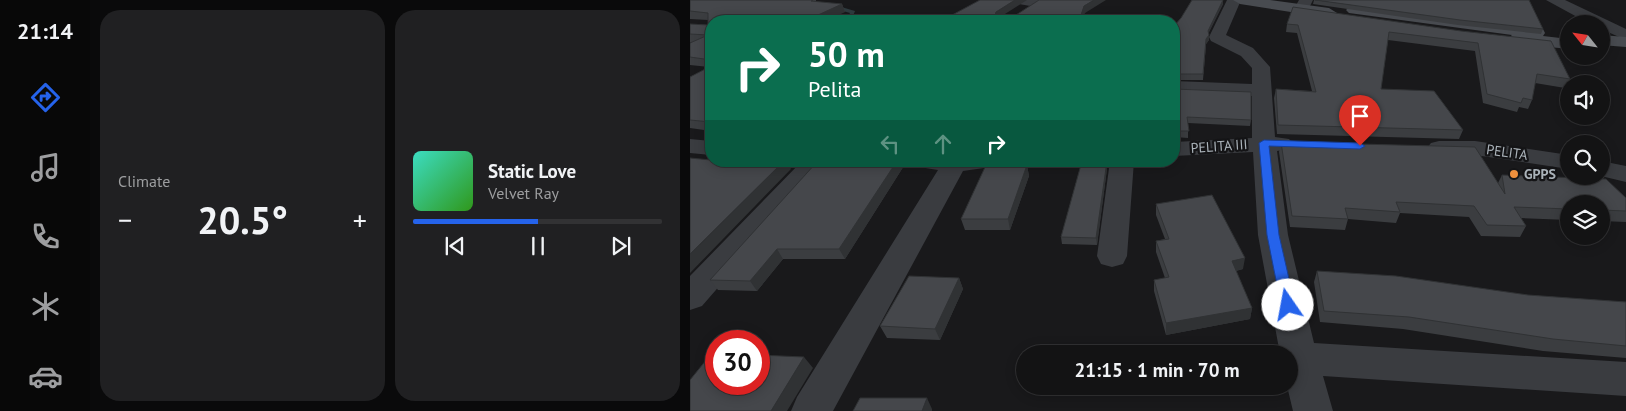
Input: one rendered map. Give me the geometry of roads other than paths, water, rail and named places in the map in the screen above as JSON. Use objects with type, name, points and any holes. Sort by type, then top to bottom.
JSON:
[{"type":"street","points":[[1018,0],[1038,2]]},
{"type":"street","points":[[1234,0],[1216,37],[1247,52],[1261,67],[1264,143],[1273,235],[1299,358],[1314,411]]},
{"type":"street","points":[[1240,0],[1301,3],[1457,25],[1560,35]]},
{"type":"street","points":[[1553,0],[1626,35]]},
{"type":"street","points":[[1017,15],[1038,2]]},
{"type":"street","points":[[1301,3],[1458,32],[1560,43]]},
{"type":"street","points":[[1610,41],[1626,42]]},
{"type":"street","points":[[1610,47],[1626,48]]},
{"type":"street","points":[[1180,87],[1263,90]]},
{"type":"street","points":[[1264,143],[1303,144]]},
{"type":"street","name":"PELITA III","points":[[1180,149],[1264,143]]},
{"type":"street","points":[[690,146],[705,147]]},
{"type":"street","name":"PELITA","points":[[1418,148],[1475,148],[1560,161]]},
{"type":"street","points":[[690,297],[810,167]]},
{"type":"street","points":[[811,411],[952,167]]},
{"type":"street","points":[[1112,256],[1121,167]]},
{"type":"street","points":[[1610,170],[1626,174]]},
{"type":"street","points":[[1299,358],[1626,379]]},
{"type":"waterway","points":[[831,6],[853,12],[851,15]]},
{"type":"place","name":"GPPS","points":[[1514,174]]}]
